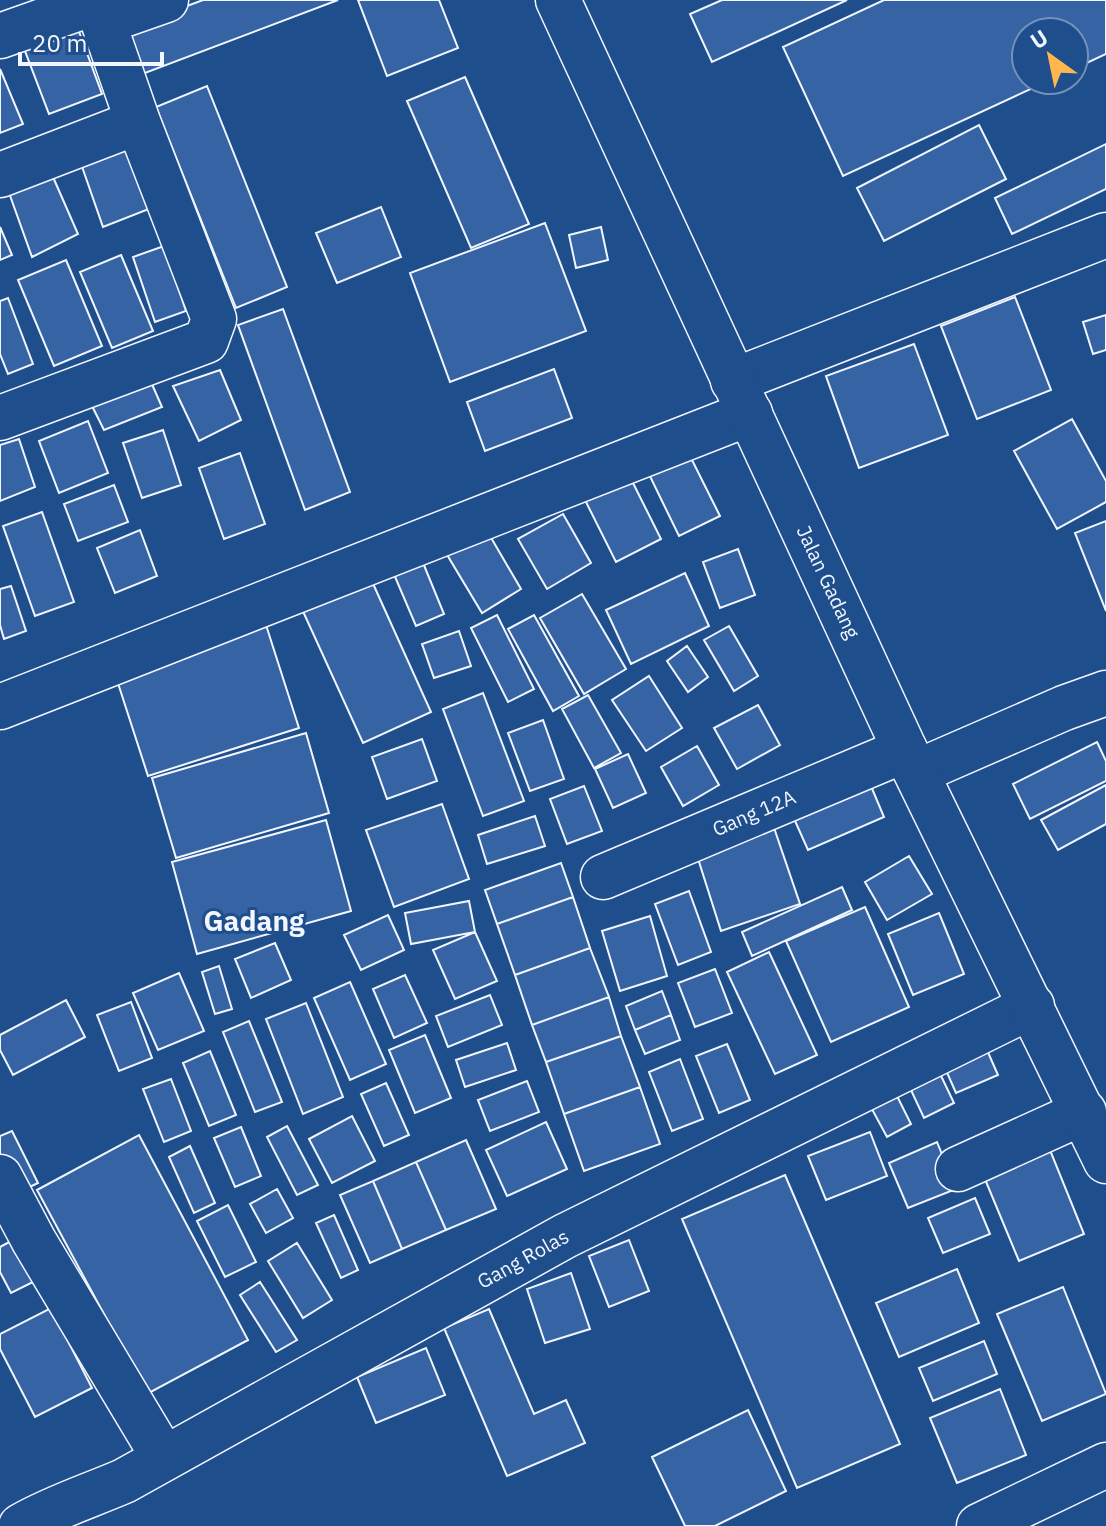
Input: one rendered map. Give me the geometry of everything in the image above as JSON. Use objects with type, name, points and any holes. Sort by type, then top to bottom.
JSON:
[{"type":"main road","points":[[0,36],[82,7],[126,14],[166,0]]},
{"type":"main road","name":"Jalan Gadang","points":[[558,0],[911,761],[1106,1161]]},
{"type":"main road","points":[[0,418],[206,341],[214,319],[138,122],[99,10]]},
{"type":"main road","points":[[0,175],[138,122]]},
{"type":"main road","points":[[0,707],[742,397],[1106,235]]},
{"type":"main road","name":"Gang 12A","points":[[603,877],[911,761],[1106,693]]},
{"type":"main road","name":"Gang Rolas","points":[[21,1526],[50,1510],[124,1481],[565,1236],[1032,1006]]},
{"type":"main road","points":[[958,1169],[1084,1112]]},
{"type":"main road","points":[[0,1177],[34,1241],[164,1458]]},
{"type":"main road","points":[[979,1526],[1106,1465]]},
{"type":"building","points":[[203,0],[338,0],[137,76],[120,31]]},
{"type":"building","points":[[358,0],[439,0],[458,48],[387,76]]},
{"type":"building","points":[[722,0],[847,0],[712,62],[690,14]]},
{"type":"building","points":[[884,0],[1106,0],[1106,54],[1090,62],[1090,16],[1010,16],[1010,96],[1016,96],[843,176],[783,47]]},
{"type":"building","points":[[74,18],[102,94],[49,114],[20,38]]},
{"type":"building","points":[[0,69],[23,124],[0,133]]},
{"type":"building","points":[[465,77],[529,224],[471,248],[407,101]]},
{"type":"building","points":[[207,86],[287,287],[236,308],[156,107]]},
{"type":"building","points":[[979,125],[1006,179],[884,241],[857,188]]},
{"type":"building","points":[[126,143],[154,207],[103,227],[79,158]]},
{"type":"building","points":[[1106,144],[1106,189],[1012,234],[995,198]]},
{"type":"building","points":[[53,177],[78,234],[32,257],[8,190]]},
{"type":"building","points":[[381,207],[401,257],[337,283],[316,233]]},
{"type":"building","points":[[545,223],[586,331],[450,382],[410,273]]},
{"type":"building","points":[[0,227],[12,255],[0,260]]},
{"type":"building","points":[[601,227],[608,260],[576,268],[569,235]]},
{"type":"building","points":[[164,246],[186,311],[155,322],[133,257]]},
{"type":"building","points":[[121,255],[153,331],[112,348],[80,272]]},
{"type":"building","points":[[66,260],[102,346],[54,366],[18,280]]},
{"type":"building","points":[[1015,297],[1051,390],[977,419],[941,326]]},
{"type":"building","points":[[8,298],[33,364],[8,374],[0,354],[0,301]]},
{"type":"building","points":[[283,309],[350,492],[305,510],[238,325]]},
{"type":"building","points":[[1106,315],[1106,350],[1093,354],[1083,322]]},
{"type":"building","points":[[914,344],[948,435],[859,468],[826,376]]},
{"type":"building","points":[[554,369],[572,418],[485,451],[467,402]]},
{"type":"building","points":[[220,370],[241,420],[199,441],[173,386]]},
{"type":"building","points":[[151,382],[162,407],[104,430],[91,404]]},
{"type":"building","points":[[1072,419],[1106,481],[1106,502],[1057,529],[1014,451]]},
{"type":"building","points":[[88,421],[108,473],[59,493],[39,441]]},
{"type":"building","points":[[163,430],[181,485],[142,498],[123,443]]},
{"type":"building","points":[[19,439],[35,487],[0,501],[0,445]]},
{"type":"building","points":[[685,446],[720,516],[679,536],[645,466]]},
{"type":"building","points":[[240,453],[265,524],[224,539],[199,468]]},
{"type":"building","points":[[627,471],[661,539],[616,562],[582,494]]},
{"type":"building","points":[[114,485],[128,522],[78,541],[64,504]]},
{"type":"building","points":[[42,512],[74,602],[35,616],[3,526]]},
{"type":"building","points":[[563,514],[591,563],[547,589],[518,539]]},
{"type":"building","points":[[1106,521],[1106,611],[1075,533]]},
{"type":"building","points":[[486,529],[521,589],[482,613],[446,553]]},
{"type":"building","points":[[140,530],[157,576],[115,593],[97,548]]},
{"type":"building","points":[[738,549],[755,595],[720,608],[703,562]]},
{"type":"building","points":[[419,553],[444,614],[416,626],[390,565]]},
{"type":"building","points":[[685,573],[709,626],[631,664],[606,610]]},
{"type":"building","points":[[370,577],[431,712],[363,743],[301,607]]},
{"type":"building","points":[[11,586],[26,631],[4,639],[0,625],[0,589]]},
{"type":"building","points":[[582,594],[626,669],[584,694],[540,618]]},
{"type":"building","points":[[497,615],[534,689],[508,702],[471,628]]},
{"type":"building","points":[[534,615],[579,696],[553,711],[508,629]]},
{"type":"building","points":[[266,625],[299,728],[148,776],[115,674]]},
{"type":"building","points":[[729,626],[758,676],[734,691],[704,640]]},
{"type":"building","points":[[459,631],[471,666],[434,678],[422,644]]},
{"type":"building","points":[[687,646],[708,677],[688,692],[667,661]]},
{"type":"building","points":[[649,676],[682,728],[646,751],[612,700]]},
{"type":"building","points":[[483,693],[524,801],[483,816],[443,709]]},
{"type":"building","points":[[588,695],[621,753],[594,768],[562,709]]},
{"type":"building","points":[[758,705],[780,745],[737,769],[714,728]]},
{"type":"building","points":[[543,720],[564,779],[530,791],[508,733]]},
{"type":"building","points":[[306,733],[329,813],[176,858],[152,778]]},
{"type":"building","points":[[422,739],[437,781],[387,799],[372,757]]},
{"type":"building","points":[[1097,742],[1106,761],[1106,781],[1030,819],[1013,784]]},
{"type":"building","points":[[697,746],[719,785],[683,806],[661,767]]},
{"type":"building","points":[[628,754],[646,793],[613,808],[595,769]]},
{"type":"building","points":[[868,779],[884,817],[808,850],[791,812]]},
{"type":"building","points":[[1106,785],[1106,824],[1058,850],[1041,820]]},
{"type":"building","points":[[584,786],[602,831],[567,844],[550,799]]},
{"type":"building","points":[[442,804],[469,879],[394,907],[366,830]]},
{"type":"building","points":[[535,816],[545,846],[487,864],[478,835]]},
{"type":"building","points":[[771,819],[800,904],[721,931],[694,846]]},
{"type":"building","points":[[326,820],[351,911],[197,954],[172,862]]},
{"type":"building","points":[[909,856],[932,894],[887,920],[865,882]]},
{"type":"building","points":[[561,863],[573,897],[497,924],[485,890]]},
{"type":"building","points":[[842,887],[852,910],[752,956],[742,932]]},
{"type":"building","points":[[689,891],[711,952],[678,965],[655,904]]},
{"type":"building","points":[[573,897],[590,948],[515,975],[497,924]]},
{"type":"building","points":[[469,901],[475,932],[411,944],[405,913]]},
{"type":"building","points":[[865,907],[909,1007],[831,1042],[786,941]]},
{"type":"building","points":[[939,913],[964,974],[913,995],[888,934]]},
{"type":"building","points":[[388,915],[404,950],[361,970],[344,935]]},
{"type":"building","points":[[650,916],[667,976],[620,991],[602,931]]},
{"type":"building","points":[[475,932],[497,981],[455,999],[433,950]]},
{"type":"building","points":[[275,943],[291,980],[251,998],[235,959]]},
{"type":"building","points":[[590,948],[609,997],[532,1025],[515,975]]},
{"type":"building","points":[[769,952],[817,1055],[775,1074],[727,972]]},
{"type":"building","points":[[219,966],[232,1009],[215,1014],[202,972]]},
{"type":"building","points":[[715,969],[732,1013],[695,1027],[678,983]]},
{"type":"building","points":[[179,973],[204,1031],[158,1050],[133,993]]},
{"type":"building","points":[[405,975],[427,1023],[394,1038],[373,989]]},
{"type":"building","points":[[350,982],[386,1064],[350,1080],[314,998]]},
{"type":"building","points":[[662,991],[671,1015],[635,1030],[626,1006]]},
{"type":"building","points":[[490,995],[502,1025],[448,1047],[436,1016]]},
{"type":"building","points":[[609,997],[621,1036],[546,1062],[532,1025]]},
{"type":"building","points":[[66,1000],[85,1037],[13,1075],[0,1050],[0,1035]]},
{"type":"building","points":[[131,1002],[152,1058],[119,1071],[97,1015]]},
{"type":"building","points":[[306,1003],[343,1097],[303,1114],[266,1019]]},
{"type":"building","points":[[671,1015],[680,1040],[645,1054],[635,1030]]},
{"type":"building","points":[[249,1021],[282,1102],[255,1112],[223,1032]]},
{"type":"building","points":[[425,1035],[451,1098],[415,1113],[389,1050]]},
{"type":"building","points":[[621,1036],[640,1087],[564,1114],[546,1062]]},
{"type":"building","points":[[983,1041],[998,1075],[956,1093],[941,1059]]},
{"type":"building","points":[[507,1043],[516,1070],[465,1087],[456,1060]]},
{"type":"building","points":[[727,1044],[750,1100],[719,1113],[696,1056]]},
{"type":"building","points":[[210,1051],[236,1115],[209,1126],[183,1063]]},
{"type":"building","points":[[680,1059],[703,1119],[672,1131],[649,1072]]},
{"type":"building","points":[[933,1059],[954,1103],[924,1118],[903,1073]]},
{"type":"building","points":[[171,1079],[191,1131],[164,1142],[143,1089]]},
{"type":"building","points":[[527,1081],[539,1112],[490,1131],[478,1100]]},
{"type":"building","points":[[386,1083],[409,1135],[384,1146],[361,1094]]},
{"type":"building","points":[[892,1086],[911,1124],[887,1137],[867,1100]]},
{"type":"building","points":[[640,1087],[660,1144],[584,1171],[564,1114]]},
{"type":"building","points":[[352,1116],[375,1161],[332,1183],[309,1139]]},
{"type":"building","points":[[546,1122],[567,1169],[507,1196],[486,1150]]},
{"type":"building","points":[[287,1126],[318,1185],[297,1195],[267,1137]]},
{"type":"building","points":[[241,1127],[261,1176],[235,1187],[214,1138]]},
{"type":"building","points":[[12,1131],[38,1183],[15,1194],[0,1165],[0,1136]]},
{"type":"building","points":[[870,1132],[887,1176],[826,1200],[808,1156]]},
{"type":"building","points":[[139,1135],[248,1340],[147,1394],[37,1190]]},
{"type":"building","points":[[466,1140],[496,1209],[446,1230],[416,1162]]},
{"type":"building","points":[[937,1142],[956,1189],[908,1208],[889,1163]]},
{"type":"building","points":[[1048,1145],[1084,1234],[1019,1261],[982,1172]]},
{"type":"building","points":[[190,1146],[215,1203],[194,1213],[169,1157]]},
{"type":"building","points":[[416,1162],[446,1230],[402,1249],[373,1181]]},
{"type":"building","points":[[785,1175],[900,1444],[797,1488],[682,1219]]},
{"type":"building","points":[[373,1181],[402,1249],[370,1263],[340,1195]]},
{"type":"building","points":[[277,1189],[293,1218],[266,1233],[250,1204]]},
{"type":"building","points":[[975,1198],[990,1234],[943,1253],[928,1218]]},
{"type":"building","points":[[228,1205],[256,1262],[225,1277],[197,1221]]},
{"type":"building","points":[[334,1215],[358,1270],[341,1278],[316,1223]]},
{"type":"building","points":[[24,1234],[45,1276],[11,1293],[0,1272],[0,1247]]},
{"type":"building","points":[[629,1240],[649,1291],[609,1307],[589,1256]]},
{"type":"building","points":[[297,1243],[332,1300],[303,1318],[268,1261]]},
{"type":"building","points":[[957,1269],[979,1323],[899,1357],[876,1303]]},
{"type":"building","points":[[571,1273],[590,1329],[545,1343],[527,1289]]},
{"type":"building","points":[[260,1282],[297,1340],[276,1352],[240,1295]]},
{"type":"building","points":[[1063,1287],[1106,1394],[1042,1421],[997,1314]]},
{"type":"building","points":[[51,1308],[92,1388],[35,1417],[0,1349],[0,1334]]},
{"type":"building","points":[[489,1309],[534,1414],[566,1400],[585,1443],[507,1476],[444,1328]]},
{"type":"building","points":[[984,1341],[997,1374],[933,1401],[919,1368]]},
{"type":"building","points":[[426,1348],[445,1395],[376,1423],[357,1377]]},
{"type":"building","points":[[1000,1389],[1026,1455],[957,1483],[930,1418]]},
{"type":"building","points":[[748,1410],[786,1491],[715,1526],[685,1526],[652,1457]]},
{"type":"district","name":"Gadang","points":[[254,921]]}]
